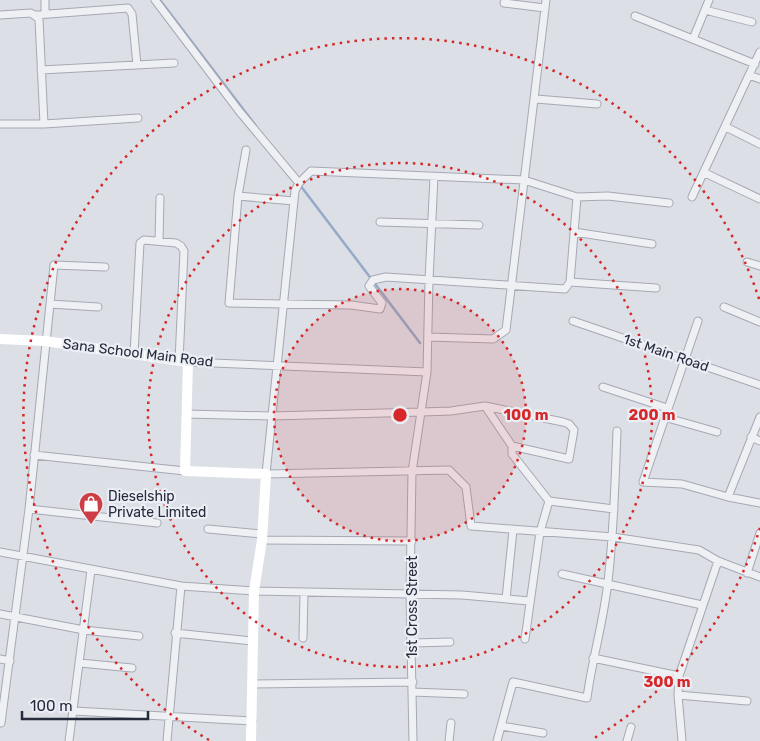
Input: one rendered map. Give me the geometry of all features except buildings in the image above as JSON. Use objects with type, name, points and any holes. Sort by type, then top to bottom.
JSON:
[{"type":"street","points":[[45,0],[45,14]]},
{"type":"street","points":[[155,0],[240,111],[299,183]]},
{"type":"street","points":[[693,39],[709,0]]},
{"type":"street","points":[[428,337],[492,338],[501,335],[506,330],[536,99],[546,4],[504,3]]},
{"type":"street","points":[[36,15],[128,8],[132,14],[137,65]]},
{"type":"street","points":[[705,10],[752,22]]},
{"type":"street","points":[[0,16],[31,12],[39,18],[44,124]]},
{"type":"street","points":[[635,16],[755,64]]},
{"type":"street","points":[[692,197],[705,173],[760,52]]},
{"type":"street","points":[[41,70],[174,63]]},
{"type":"street","points":[[749,75],[760,79]]},
{"type":"street","points":[[536,99],[598,104]]},
{"type":"street","points":[[0,124],[44,124],[138,118]]},
{"type":"street","points":[[726,127],[760,144]]},
{"type":"street","points":[[246,150],[238,196],[229,303],[351,305],[378,309],[382,307],[369,286],[373,280],[386,277],[565,289],[570,282],[577,197]]},
{"type":"street","points":[[251,741],[254,592],[262,537],[271,416],[294,201],[299,183],[311,171],[524,180],[577,197],[608,196],[669,203]]},
{"type":"street","points":[[705,173],[760,199]]},
{"type":"street","name":"1st Cross Street","points":[[413,741],[410,594],[412,472],[427,372],[428,280],[434,177]]},
{"type":"street","points":[[238,196],[294,201]]},
{"type":"street","points":[[159,241],[160,198]]},
{"type":"street","points":[[380,222],[479,225]]},
{"type":"street","points":[[574,232],[652,244]]},
{"type":"street","points":[[134,354],[139,248],[144,240],[176,243],[181,246],[184,252],[183,362],[186,414],[185,471]]},
{"type":"street","points":[[748,262],[760,266]]},
{"type":"street","points":[[2,723],[17,616],[54,265],[105,267]]},
{"type":"street","points":[[570,282],[656,288]]},
{"type":"street","points":[[50,304],[98,307]]},
{"type":"street","points":[[724,307],[760,322]]},
{"type":"street","name":"1st Main Road","points":[[573,321],[760,385]]},
{"type":"street","points":[[698,321],[683,359],[643,482],[682,484],[728,497],[760,503]]},
{"type":"street","name":"Sana School Main Road","points":[[0,339],[45,341],[183,362],[276,366]]},
{"type":"street","points":[[276,366],[427,372]]},
{"type":"street","points":[[603,386],[667,408]]},
{"type":"street","points":[[186,414],[271,416],[422,412],[451,411],[485,406],[563,422],[569,424],[574,430],[569,459],[512,446]]},
{"type":"street","points":[[485,406],[512,446],[512,454],[549,501],[614,510]]},
{"type":"street","points":[[664,417],[717,432]]},
{"type":"street","points":[[728,497],[760,417]]},
{"type":"street","points":[[497,741],[513,682],[587,698],[592,658],[608,584],[613,537],[617,431]]},
{"type":"street","points":[[751,438],[760,441]]},
{"type":"street","points":[[34,455],[185,471],[266,474],[449,470],[466,487],[471,526],[613,537],[699,550],[718,561],[760,577]]},
{"type":"street","points":[[525,639],[540,532],[549,501]]},
{"type":"street","points":[[29,510],[158,523]]},
{"type":"street","points":[[208,529],[262,537],[412,541]]},
{"type":"street","points":[[506,599],[513,530]]},
{"type":"street","points":[[747,573],[760,533]]},
{"type":"street","points":[[0,552],[181,586],[254,592],[462,595],[529,601]]},
{"type":"street","points":[[682,741],[678,695],[679,676],[718,561]]},
{"type":"street","points":[[69,741],[91,570]]},
{"type":"street","points":[[562,574],[702,605]]},
{"type":"street","points":[[167,741],[175,633],[181,586]]},
{"type":"street","points":[[303,638],[304,592]]},
{"type":"street","points":[[0,614],[84,630],[138,636]]},
{"type":"street","points":[[175,633],[252,642]]},
{"type":"street","points":[[412,643],[450,642]]},
{"type":"street","points":[[592,658],[679,676]]},
{"type":"street","points":[[0,659],[10,661]]},
{"type":"street","points":[[80,663],[132,668]]},
{"type":"street","points":[[253,684],[413,682]]},
{"type":"street","points":[[412,692],[464,694]]},
{"type":"street","points":[[678,695],[747,702]]},
{"type":"street","points":[[74,711],[252,722]]},
{"type":"street","points":[[449,741],[451,723]]},
{"type":"street","points":[[501,726],[543,733]]},
{"type":"street","points":[[627,741],[631,727]]},
{"type":"waterway","points":[[160,0],[256,126]]},
{"type":"waterway","points":[[300,185],[420,343]]},
{"type":"place","name":"Dieselship Private Limited","points":[[91,525]]}]
